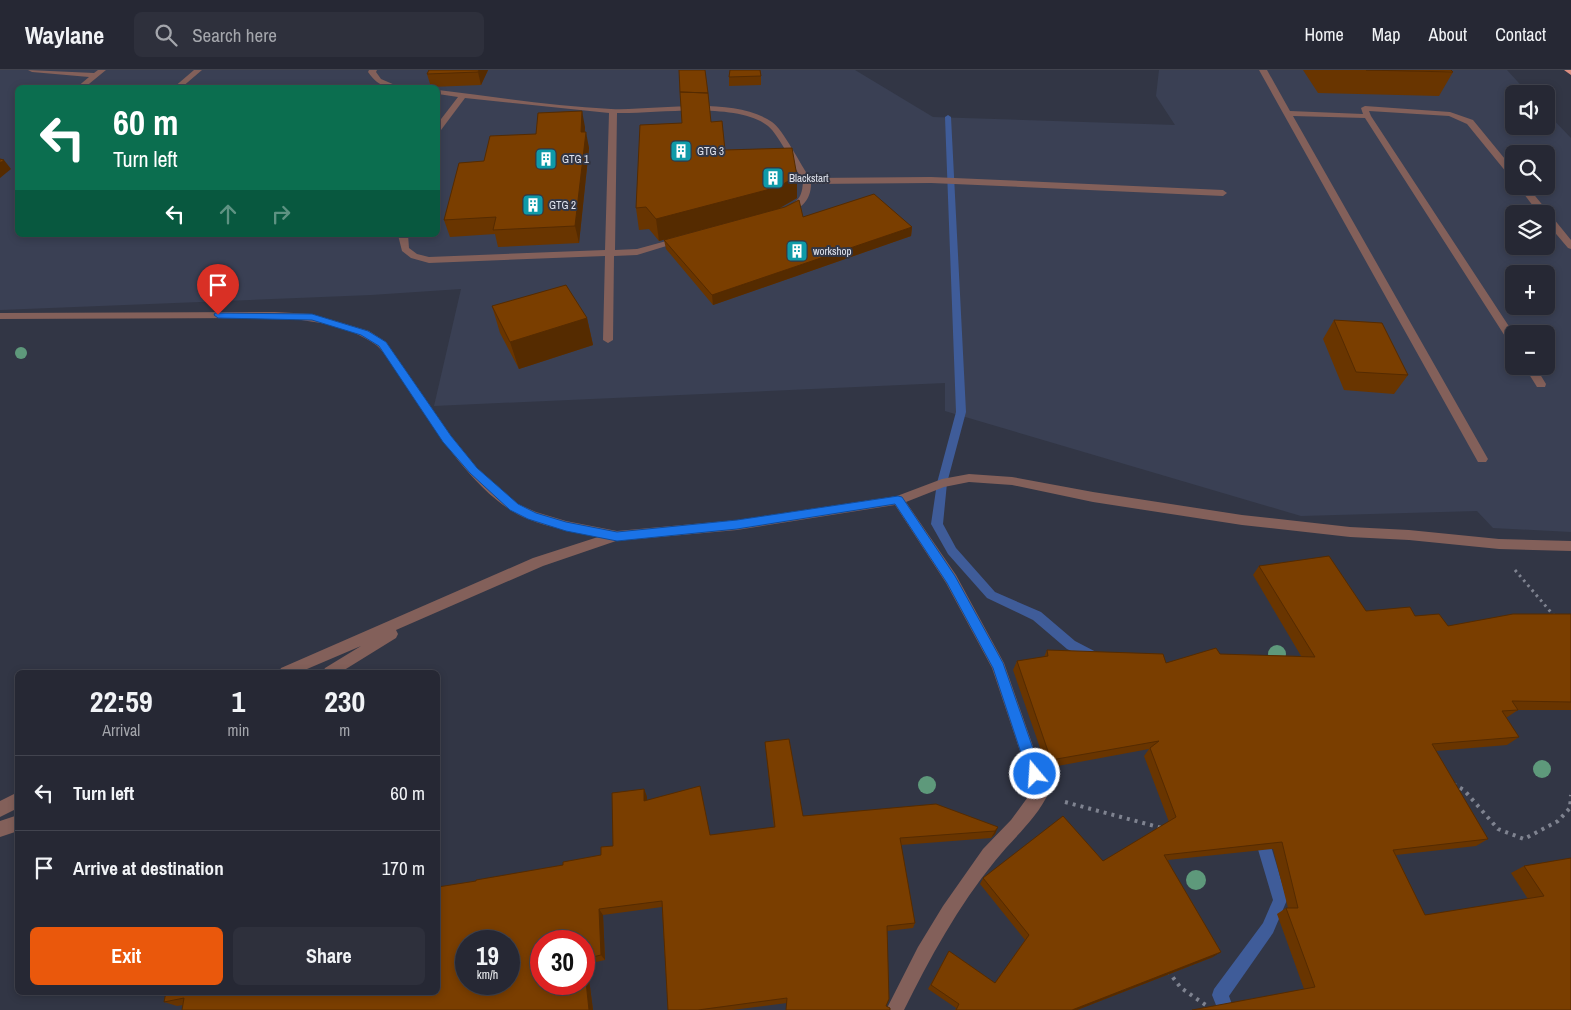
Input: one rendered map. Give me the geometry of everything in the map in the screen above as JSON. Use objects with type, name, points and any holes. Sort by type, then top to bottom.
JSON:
[{"type":"highway","points":[[1568,70],[1571,74]]},
{"type":"street","points":[[32,70],[96,75]]},
{"type":"street","points":[[84,85],[102,70]]},
{"type":"street","points":[[180,85],[198,70]]},
{"type":"street","points":[[373,70],[372,72],[378,81],[390,85]]},
{"type":"street","points":[[1263,70],[1482,459]]},
{"type":"street","points":[[440,92],[613,111],[707,109],[757,118],[772,126],[807,181],[807,193],[800,204],[772,215]]},
{"type":"street","points":[[440,125],[463,95]]},
{"type":"street","points":[[1505,165],[1470,122],[1450,114],[1365,108],[1367,116],[1505,328]]},
{"type":"street","points":[[608,340],[613,111]]},
{"type":"street","points":[[1286,113],[1367,116]]},
{"type":"street","points":[[807,181],[931,180],[1222,193]]},
{"type":"street","points":[[1529,195],[1537,205]]},
{"type":"street","points":[[1555,227],[1571,246]]},
{"type":"street","points":[[403,237],[406,249],[414,256],[429,260],[637,252],[695,236]]},
{"type":"street","points":[[0,316],[275,315],[312,317],[349,327],[364,333],[382,344],[447,439],[474,471],[514,507],[532,516],[566,526],[617,536]]},
{"type":"street","points":[[1535,375],[1541,384]]},
{"type":"street","points":[[291,670],[538,562],[617,536],[737,525],[898,500],[942,483],[969,478],[1012,481],[1102,498],[1242,520],[1350,532],[1409,535],[1499,544],[1571,546]]},
{"type":"street","points":[[895,1010],[924,953],[949,912],[989,855],[1017,825],[1041,792],[999,667],[951,579],[898,500]]},
{"type":"street","points":[[333,670],[423,613]]},
{"type":"street","points":[[0,809],[15,801]]},
{"type":"street","points":[[0,829],[15,824]]},
{"type":"path","points":[[1499,544],[1515,570],[1535,596],[1561,624]]},
{"type":"path","points":[[1445,782],[1453,783],[1464,790],[1498,829],[1524,838],[1558,821],[1570,808],[1571,795]]},
{"type":"path","points":[[1041,792],[1080,808],[1144,820],[1166,830]]},
{"type":"path","points":[[1166,968],[1181,988],[1213,1010]]},
{"type":"shaded area","points":[[0,70],[855,70],[933,117],[1175,125],[1156,96],[1159,70],[1507,70],[1521,85],[1505,85],[1505,135],[1555,135],[1555,121],[1571,138],[1571,532],[1493,528],[1477,511],[1301,516],[945,411],[945,383],[434,406],[461,289],[371,295],[0,310]]},
{"type":"building","points":[[429,70],[479,70],[478,72],[427,74]]},
{"type":"building","points":[[679,70],[705,70],[708,93],[680,92]]},
{"type":"building","points":[[730,70],[760,70],[761,76],[729,77]]},
{"type":"building","points":[[1366,70],[1451,70],[1453,72]]},
{"type":"building","points":[[680,92],[708,93],[711,122],[722,121],[725,150],[792,148],[797,176],[778,187],[656,219],[646,207],[636,208],[640,125],[682,123]]},
{"type":"building","points":[[582,111],[581,132],[586,132],[575,226],[493,230],[496,217],[444,220],[459,163],[484,161],[490,136],[536,134],[538,113]]},
{"type":"building","name":"workshop","points":[[874,194],[912,227],[712,295],[664,240],[785,207],[799,200],[803,217]]},
{"type":"building","points":[[566,285],[587,318],[510,342],[492,306]]},
{"type":"building","points":[[1334,320],[1382,323],[1408,375],[1356,372]]},
{"type":"building","points":[[1329,556],[1366,611],[1410,607],[1415,616],[1439,614],[1448,626],[1513,614],[1571,614],[1571,702],[1512,701],[1518,710],[1502,711],[1519,737],[1432,744],[1488,839],[1393,850],[1425,915],[1544,896],[1524,866],[1571,858],[1571,1010],[1192,1010],[1315,987],[1286,908],[1298,908],[1282,842],[1164,855],[1221,952],[1072,1010],[956,1010],[959,1004],[931,985],[949,951],[995,983],[1029,935],[983,878],[1063,816],[1103,861],[1176,817],[1150,748],[1159,741],[1051,760],[1017,661],[1048,656],[1047,650],[1163,654],[1166,663],[1216,648],[1220,654],[1315,657],[1259,566]]},
{"type":"building","points":[[789,739],[803,816],[936,804],[998,827],[995,831],[900,838],[915,923],[887,926],[889,999],[886,1006],[890,1010],[786,1010],[787,998],[698,1010],[668,1010],[662,901],[599,909],[601,955],[595,956],[595,930],[530,930],[530,995],[587,995],[589,1010],[182,1010],[184,998],[164,1002],[165,995],[440,995],[440,887],[563,865],[563,862],[601,855],[601,847],[613,846],[612,793],[644,789],[644,801],[700,786],[710,835],[775,827],[765,742]]},
{"type":"waterway","points":[[948,117],[961,412],[942,483],[937,524],[952,551],[991,595],[1037,616],[1071,645],[1096,658]]},
{"type":"waterway","points":[[1226,1010],[1220,995],[1268,928],[1280,900],[1261,836]]},
{"type":"place","name":"GTG 3","points":[[681,151]]},
{"type":"place","name":"GTG 1","points":[[546,159]]},
{"type":"place","name":"Blackstart","points":[[773,178]]},
{"type":"place","name":"GTG 2","points":[[533,205]]},
{"type":"place","name":"workshop","points":[[797,251]]},
{"type":"route","points":[[218,315],[312,317],[364,333],[382,344],[447,439],[474,471],[514,507],[532,516],[566,526],[617,536],[737,525],[898,500],[951,579],[999,667],[1035,774]]}]
